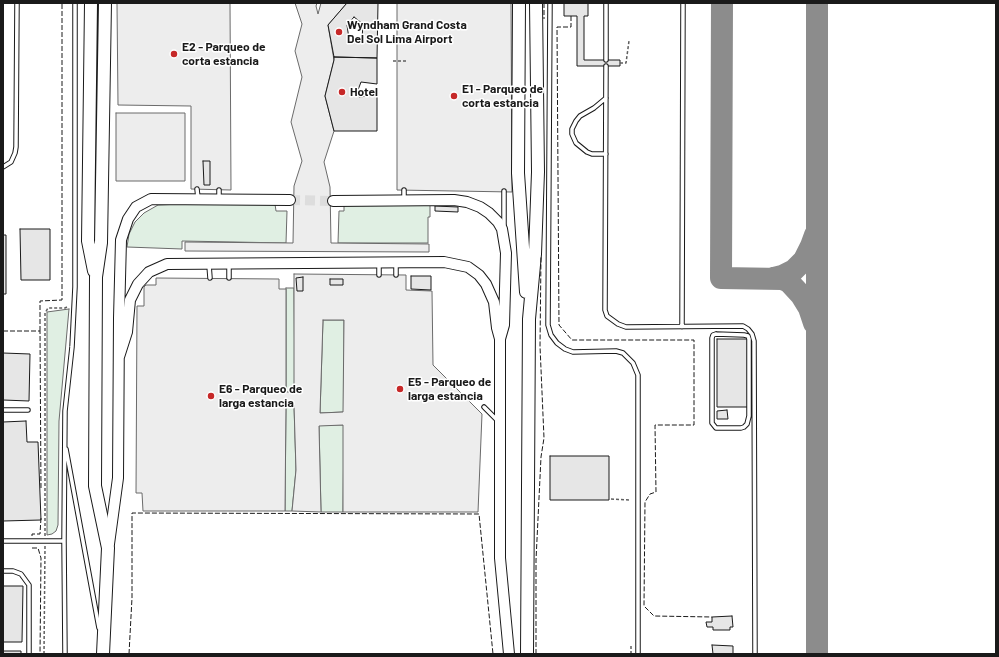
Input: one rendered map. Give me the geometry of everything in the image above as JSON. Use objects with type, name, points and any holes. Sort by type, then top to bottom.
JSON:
[{"type":"main road","points":[[91,3],[88,241],[96,277]]},
{"type":"main road","points":[[105,3],[101,243],[96,277],[95,486],[108,548]]},
{"type":"main road","points":[[520,3],[518,173],[529,319]]},
{"type":"main road","points":[[527,654],[529,319],[535,254],[538,172],[536,3]]},
{"type":"main road","points":[[103,653],[108,548],[118,478],[118,357],[122,240],[128,219],[136,207],[151,199],[198,194],[219,194],[290,200]]},
{"type":"main road","points":[[333,200],[454,200],[467,202],[480,207],[489,213],[498,222],[504,234],[506,252],[504,325],[500,339],[500,558],[509,654]]},
{"type":"main road","points":[[118,357],[127,332],[130,300],[138,284],[149,272],[167,264],[396,263],[446,264],[468,267],[479,275],[486,284],[494,302],[496,328],[500,339]]},
{"type":"lane","points":[[3,167],[11,162],[16,147],[16,3]]},
{"type":"lane","points":[[65,654],[65,411],[72,347],[75,287],[75,3]]},
{"type":"lane","points":[[550,3],[548,325],[551,335],[557,344],[565,349],[573,352],[616,351],[623,353],[633,363],[638,375],[638,654]]},
{"type":"lane","points":[[606,3],[606,60]]},
{"type":"lane","points":[[682,327],[684,3]]},
{"type":"lane","points":[[606,66],[605,310],[607,316],[618,324],[626,326],[743,326],[752,334],[754,340],[755,654]]},
{"type":"lane","points":[[606,98],[594,108],[580,116],[572,130],[572,134],[576,143],[587,152],[592,154],[606,154]]},
{"type":"lane","points":[[404,190],[404,200]]},
{"type":"lane","points":[[504,192],[504,234]]},
{"type":"lane","points":[[379,263],[379,275]]},
{"type":"lane","points":[[396,263],[396,275]]},
{"type":"lane","points":[[210,264],[210,278]]},
{"type":"lane","points":[[229,264],[230,278]]},
{"type":"lane","points":[[713,335],[748,336],[749,383],[749,416],[747,424],[741,428],[720,428],[714,426],[712,423],[713,335]]},
{"type":"lane","points":[[749,383],[754,383]]},
{"type":"lane","points":[[484,407],[499,422]]},
{"type":"lane","points":[[3,410],[28,410]]},
{"type":"lane","points":[[65,440],[103,653]]},
{"type":"lane","points":[[3,541],[64,541]]},
{"type":"lane","points":[[3,571],[13,571],[21,574],[28,585],[29,654]]},
{"type":"path","points":[[620,63],[626,63],[629,42]]},
{"type":"path","points":[[394,60],[406,61]]},
{"type":"path","points":[[44,654],[45,313],[48,308],[68,307],[68,302]]},
{"type":"path","points":[[611,499],[631,499]]},
{"type":"green space","points":[[275,204],[276,211],[287,211],[286,243],[182,241],[182,249],[127,247],[129,234],[135,222],[144,213],[158,205]]},
{"type":"green space","points":[[430,204],[430,217],[428,217],[428,243],[338,243],[339,211],[344,211],[344,205]]},
{"type":"green space","points":[[286,288],[294,288],[295,392],[286,392]]},
{"type":"green space","points":[[69,309],[59,421],[58,525],[56,531],[47,535],[47,312]]},
{"type":"green space","points":[[323,320],[344,320],[344,412],[320,413]]},
{"type":"green space","points":[[286,404],[294,405],[296,470],[292,511],[285,511]]},
{"type":"green space","points":[[319,425],[344,425],[343,512],[321,512]]},
{"type":"shaded area","name":"E2 - Parqueo de corta estancia","points":[[117,3],[230,3],[231,190],[191,189],[191,106],[118,105]]},
{"type":"shaded area","points":[[295,3],[317,3],[316,6],[318,14],[321,3],[347,3],[328,25],[334,60],[325,96],[334,131],[324,162],[330,187],[331,243],[429,244],[429,252],[185,251],[185,242],[293,243],[294,186],[302,161],[291,122],[302,77],[295,51],[302,24]]},
{"type":"shaded area","name":"E1 - Parqueo de corta estancia","points":[[397,3],[511,3],[512,192],[397,190]]},
{"type":"shaded area","points":[[116,113],[185,113],[185,181],[116,181]]},
{"type":"shaded area","points":[[294,274],[406,275],[406,290],[432,291],[433,365],[482,414],[478,512],[343,512],[343,425],[319,426],[321,512],[292,511],[296,470],[294,405],[286,404],[285,511],[143,511],[142,493],[136,493],[137,306],[144,306],[144,287],[146,285],[156,285],[156,278],[279,279],[279,289],[286,289],[286,392],[294,392]],"holes":[[[323,320],[344,320],[343,412],[320,413]]]},
{"type":"building","name":"Wyndham Grand Costa Del Sol Lima Airport","points":[[347,3],[378,3],[377,58],[334,57],[328,25]],"holes":[[[354,17],[363,24],[362,39],[349,39],[347,25]]]},
{"type":"building","points":[[564,3],[588,3],[588,16],[584,16],[584,60],[620,60],[620,66],[577,66],[577,16],[564,16]]},
{"type":"building","name":"Hotel","points":[[334,57],[377,58],[377,84],[361,82],[358,90],[359,97],[377,95],[377,131],[334,131],[325,96]]},
{"type":"building","points":[[203,161],[210,161],[210,185],[204,185]]},
{"type":"building","points":[[435,206],[458,207],[458,212],[435,211]]},
{"type":"building","points":[[20,229],[50,229],[50,280],[21,280]]},
{"type":"building","points":[[3,235],[6,235],[6,294],[3,294]]},
{"type":"building","points":[[411,276],[431,276],[431,290],[411,289]]},
{"type":"building","points":[[303,277],[303,291],[297,291],[296,278]]},
{"type":"building","points":[[330,279],[343,279],[343,285],[330,285]]},
{"type":"building","points":[[717,339],[748,339],[748,407],[717,407]]},
{"type":"building","points":[[3,353],[30,354],[29,401],[3,400]]},
{"type":"building","points":[[727,410],[728,419],[717,419],[717,411]]},
{"type":"building","points":[[26,421],[27,442],[38,442],[41,520],[3,521],[3,422]]},
{"type":"building","points":[[550,456],[609,456],[609,500],[550,500]]},
{"type":"building","points":[[3,586],[23,586],[22,642],[3,642]]},
{"type":"building","points":[[732,616],[733,627],[730,627],[730,630],[713,630],[713,627],[707,627],[706,622],[712,622],[712,617]]},
{"type":"building","points":[[712,645],[733,646],[733,654],[713,654]]},
{"type":"building","points":[[3,651],[21,651],[21,654],[3,654]]},
{"type":"taxiway","points":[[722,3],[721,278],[782,279],[789,282],[801,295],[809,308],[814,323]]},
{"type":"taxiway","points":[[817,3],[817,654]]},
{"type":"taxiway","points":[[774,278],[794,270],[804,260],[815,235]]},
{"type":"tunnel","points":[[290,200],[333,201]]},
{"type":"fence","points":[[40,331],[40,301],[62,300],[62,3]]},
{"type":"fence","points":[[544,3],[544,19]]},
{"type":"fence","points":[[571,16],[571,27],[557,27],[559,325],[572,340],[694,340],[694,425],[655,425],[656,492],[650,494],[645,502],[644,606],[654,616],[712,617]]},
{"type":"fence","points":[[536,654],[536,560],[541,457],[544,438],[540,346],[541,256]]},
{"type":"fence","points":[[3,331],[40,331],[41,490]]},
{"type":"fence","points":[[129,654],[132,598],[132,513],[479,514],[493,654]]},
{"type":"fence","points":[[32,536],[32,534],[40,534],[41,518]]},
{"type":"fence","points":[[32,548],[38,548],[41,558],[40,654]]},
{"type":"place","name":"Wyndham Grand Costa Del Sol Lima Airport","points":[[339,32]]},
{"type":"place","name":"E2 - Parqueo de corta estancia","points":[[174,54]]},
{"type":"place","name":"Hotel","points":[[342,92]]},
{"type":"place","name":"E1 - Parqueo de corta estancia","points":[[454,96]]},
{"type":"place","name":"E5 - Parqueo de larga estancia","points":[[400,389]]},
{"type":"place","name":"E6 - Parqueo de larga estancia","points":[[211,396]]}]
